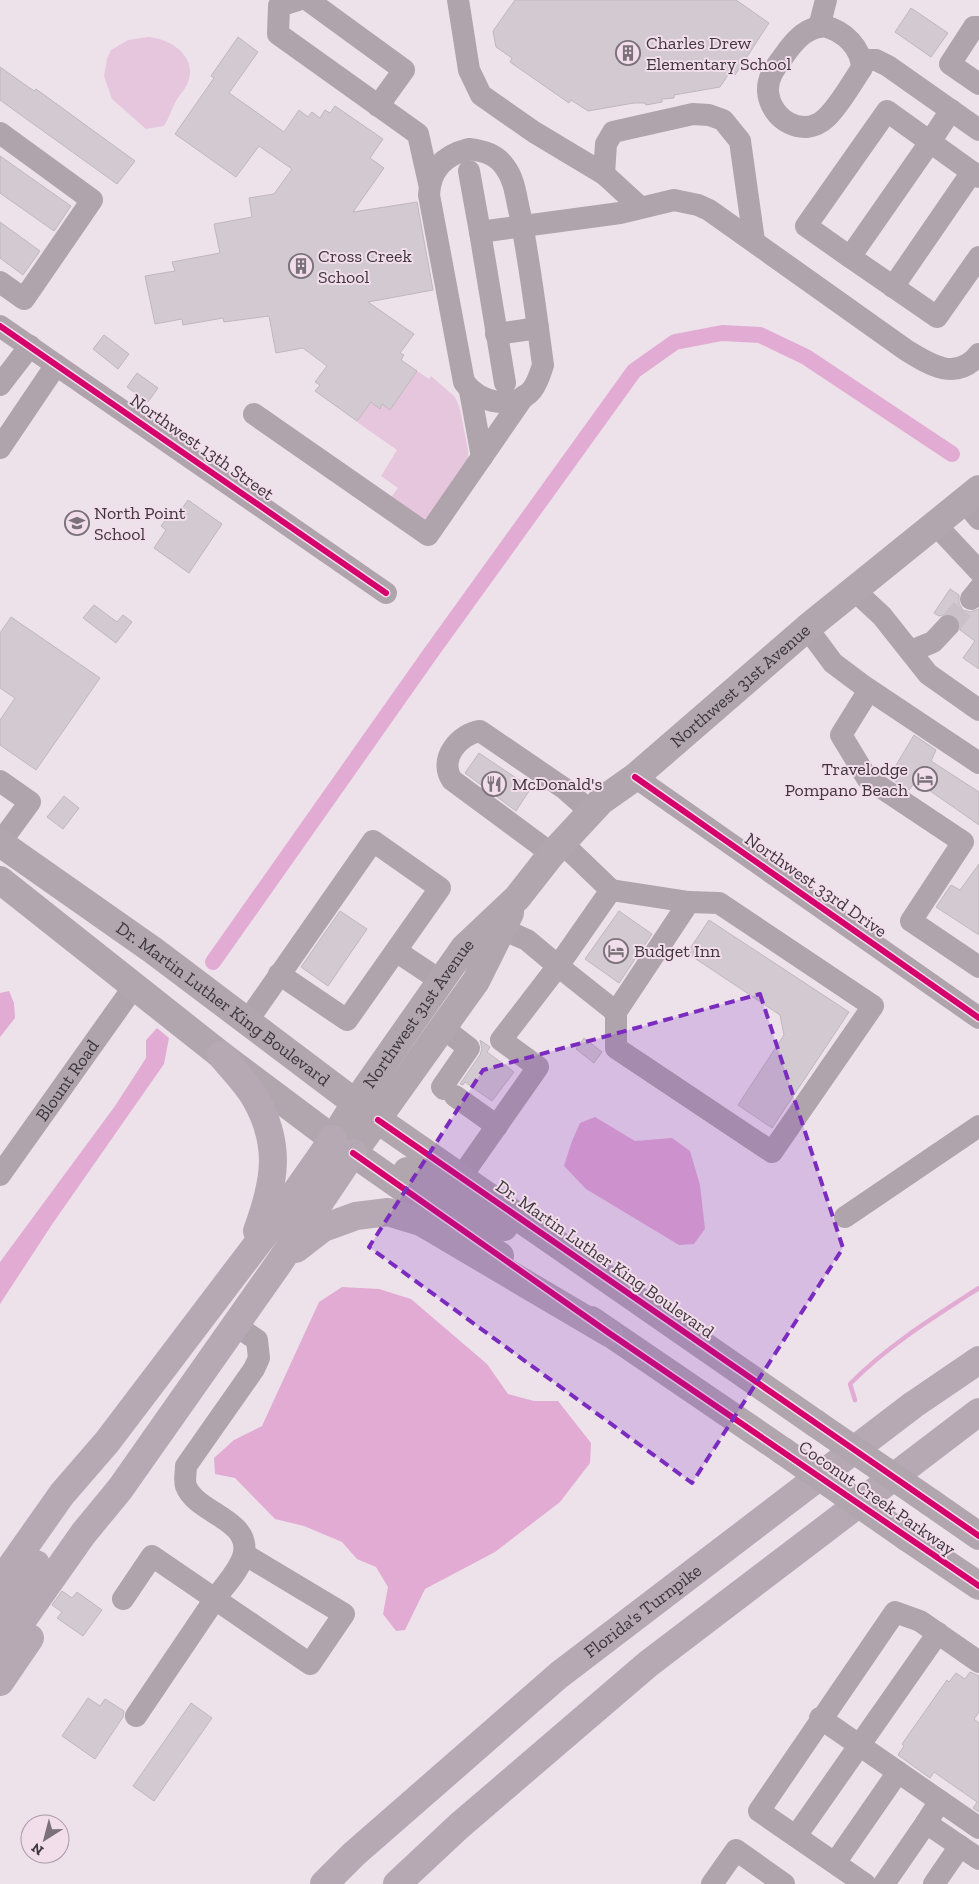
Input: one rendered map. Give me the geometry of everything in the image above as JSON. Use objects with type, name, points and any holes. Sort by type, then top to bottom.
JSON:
[{"type":"highway","points":[[222,1055],[254,1097],[266,1122],[275,1159],[268,1202],[247,1258]]},
{"type":"highway","points":[[0,1582],[62,1494],[106,1442],[247,1258],[343,1146]]},
{"type":"highway","points":[[0,1652],[83,1534],[120,1489],[279,1262],[343,1146]]},
{"type":"highway","points":[[279,1262],[323,1228],[356,1216],[388,1212],[421,1222],[609,1333]]},
{"type":"highway","name":"Florida's Turnpike","points":[[324,1884],[354,1854],[559,1674],[913,1405],[979,1360]]},
{"type":"highway","points":[[397,1884],[459,1826],[648,1664],[942,1438],[979,1412]]},
{"type":"highway","points":[[0,1615],[74,1510],[106,1442]]},
{"type":"highway","points":[[0,1682],[96,1542],[120,1489]]},
{"type":"highway","points":[[311,1884],[354,1854]]},
{"type":"main road","name":"Northwest 31st Avenue","points":[[343,1146],[356,1102],[464,948],[517,898],[557,848],[601,801],[635,777],[807,628],[935,524],[974,503]]},
{"type":"main road","name":"Dr. Martin Luther King Boulevard","points":[[0,843],[154,951],[248,1020],[378,1120],[815,1423]]},
{"type":"main road","name":"Dr. Martin Luther King Boulevard","points":[[0,880],[222,1055],[343,1146],[609,1333],[783,1452]]},
{"type":"main road","name":"Northwest 31st Avenue","points":[[343,1146],[378,1120],[476,981],[517,898]]},
{"type":"main road","points":[[343,1146],[374,1152],[564,1262],[595,1271]]},
{"type":"main road","name":"Coconut Creek Parkway","points":[[815,1423],[979,1536]]},
{"type":"main road","name":"Coconut Creek Parkway","points":[[783,1452],[979,1586]]},
{"type":"street","points":[[308,0],[404,70],[378,106]]},
{"type":"street","points":[[458,0],[469,70],[481,95],[530,129],[604,174],[640,208]]},
{"type":"street","points":[[819,26],[826,0]]},
{"type":"street","points":[[282,2],[278,34],[418,134],[429,183],[429,195],[464,382],[470,391],[482,457]]},
{"type":"street","points":[[819,26],[833,28],[842,33],[855,46],[862,60],[862,68],[827,118],[804,127],[793,126],[778,115],[768,90],[772,71],[796,39],[804,32],[819,26]]},
{"type":"street","points":[[979,27],[974,27],[950,64],[979,84]]},
{"type":"street","points":[[862,60],[876,60],[888,66],[979,130]]},
{"type":"street","points":[[850,257],[951,110]]},
{"type":"street","points":[[893,287],[976,174],[887,111],[806,226],[937,318],[979,257]]},
{"type":"street","points":[[604,174],[606,144],[613,132],[693,114],[709,115],[723,120],[740,141],[754,241]]},
{"type":"street","points":[[0,133],[92,200],[24,299],[0,282]]},
{"type":"street","points":[[254,414],[428,535],[524,396],[537,383],[543,365],[522,226],[513,182],[505,168],[496,157],[484,151],[469,148],[446,158],[438,165],[429,183]]},
{"type":"street","points":[[469,171],[505,383]]},
{"type":"street","points":[[480,232],[620,212],[674,200],[698,205],[709,210],[906,350],[934,367],[955,370],[974,360],[979,354]]},
{"type":"street","name":"Northwest 13th Street","points":[[1,327],[386,593]]},
{"type":"street","points":[[496,334],[538,328]]},
{"type":"street","points":[[0,385],[30,346]]},
{"type":"street","points":[[0,448],[56,365]]},
{"type":"street","points":[[470,391],[480,397],[497,402],[514,401],[524,396]]},
{"type":"street","points":[[935,524],[979,571]]},
{"type":"street","points":[[854,590],[882,616],[928,674],[979,710]]},
{"type":"street","points":[[911,651],[933,642],[948,626]]},
{"type":"street","points":[[807,628],[834,663],[869,690],[979,764]]},
{"type":"street","points":[[869,690],[842,735],[867,778],[963,842],[911,921],[979,967]]},
{"type":"street","points":[[591,812],[565,789],[480,731],[466,735],[450,753],[447,762],[448,774],[452,780],[557,848],[611,890],[689,902],[719,903],[873,1006],[772,1152],[616,1048],[616,1012],[689,902]]},
{"type":"street","name":"Northwest 33rd Drive","points":[[635,777],[979,1018]]},
{"type":"street","points":[[0,781],[30,802],[0,843]]},
{"type":"street","points":[[248,1020],[279,974],[373,842],[440,888],[347,1020],[279,974]]},
{"type":"street","points":[[461,1177],[538,1067],[501,1040],[558,966],[611,890]]},
{"type":"street","points":[[502,928],[527,940],[616,1012]]},
{"type":"street","points":[[396,951],[441,981]]},
{"type":"street","name":"Blount Road","points":[[0,1175],[135,985]]},
{"type":"street","points":[[443,1028],[470,1048],[442,1087],[497,1126]]},
{"type":"street","points":[[845,1218],[979,1126]]},
{"type":"street","points":[[136,1716],[244,1554],[243,1541],[237,1529],[192,1494],[186,1485],[185,1476],[186,1466],[254,1369],[259,1358],[256,1340],[236,1324]]},
{"type":"street","points":[[122,1600],[152,1556],[310,1664],[344,1614],[244,1554]]},
{"type":"street","points":[[865,1884],[759,1811],[820,1718],[895,1612],[920,1621],[979,1662]]},
{"type":"street","points":[[796,1836],[938,1633]]},
{"type":"street","points":[[820,1718],[979,1828]]},
{"type":"street","points":[[835,1863],[898,1772]]},
{"type":"street","points":[[884,1884],[940,1801]]},
{"type":"street","points":[[926,1822],[979,1860]]},
{"type":"street","points":[[934,1884],[960,1846]]},
{"type":"street","points":[[712,1884],[736,1850],[784,1884]]},
{"type":"highlighted area","points":[[760,994],[843,1248],[692,1483],[369,1247],[483,1070]]},
{"type":"shaded area","points":[[148,37],[165,41],[180,50],[189,64],[190,73],[187,85],[176,101],[164,126],[146,129],[112,99],[104,76],[107,59],[111,50],[128,40]]},
{"type":"shaded area","points":[[417,371],[429,379],[431,376],[455,397],[460,409],[468,450],[468,464],[428,535],[385,505],[398,488],[381,476],[397,450],[357,422],[371,402],[379,408],[382,404],[390,410]]},
{"type":"shaded area","points":[[9,991],[14,1003],[15,1018],[0,1037],[0,993]]},
{"type":"shaded area","points":[[157,1028],[169,1038],[164,1064],[53,1223],[0,1304],[0,1262],[115,1106],[146,1058],[146,1040]]},
{"type":"shaded area","points":[[595,1117],[635,1141],[672,1138],[690,1151],[700,1185],[705,1229],[694,1244],[679,1245],[586,1189],[564,1166],[580,1123]]},
{"type":"shaded area","points":[[342,1287],[379,1289],[411,1299],[487,1364],[508,1394],[534,1401],[558,1401],[591,1443],[590,1463],[560,1502],[495,1552],[425,1589],[405,1630],[396,1631],[383,1614],[388,1587],[376,1567],[357,1559],[342,1542],[304,1526],[275,1519],[235,1478],[215,1474],[214,1458],[234,1440],[262,1426],[319,1302]]},
{"type":"building","name":"Charles Drew Elementary School","points":[[515,0],[736,0],[769,23],[735,75],[730,72],[720,87],[674,95],[674,98],[662,99],[662,102],[646,105],[645,103],[634,103],[588,111],[571,100],[569,103],[510,62],[512,58],[496,47],[493,31]]},
{"type":"building","points":[[911,8],[948,33],[931,57],[895,32]]},
{"type":"building","name":"Cross Creek School","points":[[238,37],[258,52],[229,93],[284,132],[299,110],[308,117],[312,112],[320,118],[325,110],[330,113],[335,106],[383,139],[370,158],[384,168],[353,212],[417,202],[433,290],[368,302],[414,334],[400,353],[404,355],[401,360],[417,371],[390,410],[382,404],[380,409],[371,402],[357,421],[315,391],[320,385],[315,382],[327,366],[303,348],[276,353],[269,316],[224,322],[223,318],[183,325],[182,319],[155,324],[145,276],[175,271],[172,262],[220,253],[214,224],[252,217],[249,198],[274,194],[292,169],[259,146],[236,177],[175,134],[214,78],[211,76]]},
{"type":"building","points":[[0,67],[34,91],[36,89],[135,161],[117,184],[0,100]]},
{"type":"building","points":[[0,156],[71,206],[54,231],[0,193]]},
{"type":"building","points":[[0,222],[40,251],[23,275],[0,258]]},
{"type":"building","points":[[104,335],[129,354],[118,369],[93,349]]},
{"type":"building","points":[[137,373],[158,388],[148,402],[127,387]]},
{"type":"building","points":[[188,500],[222,524],[189,573],[154,548],[166,530],[161,526],[170,514],[175,518]]},
{"type":"building","points":[[950,589],[959,595],[959,603],[963,610],[970,612],[979,609],[979,669],[963,658],[975,641],[960,630],[961,623],[957,617],[950,613],[939,616],[934,613]]},
{"type":"building","points":[[94,605],[117,622],[123,615],[132,622],[116,643],[83,618]]},
{"type":"building","points":[[11,617],[100,678],[36,770],[0,745],[0,720],[15,698],[0,688],[0,633]]},
{"type":"building","name":"Travelodge Pompano Beach","points":[[914,735],[936,750],[931,761],[979,792],[979,825],[916,781],[909,790],[889,777]]},
{"type":"building","points":[[479,753],[531,788],[516,811],[465,773]]},
{"type":"building","points":[[64,796],[79,808],[63,829],[47,817]]},
{"type":"building","points":[[979,864],[979,935],[936,907],[951,885],[960,890]]},
{"type":"building","points":[[340,911],[367,929],[328,986],[301,967]]},
{"type":"building","points":[[619,911],[652,934],[619,983],[585,959]]},
{"type":"building","points":[[709,920],[849,1012],[772,1128],[738,1105],[784,1035],[780,1015],[687,953]]},
{"type":"building","points":[[584,1038],[602,1052],[594,1063],[576,1049]]},
{"type":"building","points":[[480,1040],[490,1047],[487,1052],[514,1072],[492,1101],[465,1082],[463,1085],[460,1084],[480,1055],[482,1049]]},
{"type":"building","points":[[62,1591],[72,1598],[77,1592],[102,1610],[83,1636],[57,1618],[62,1612],[52,1605]]},
{"type":"building","points":[[970,1672],[979,1676],[979,1712],[974,1719],[979,1723],[979,1812],[973,1808],[977,1802],[934,1772],[930,1778],[898,1755],[904,1746],[902,1744],[947,1680],[949,1682],[956,1673],[965,1679]]},
{"type":"building","points":[[88,1698],[100,1706],[105,1699],[124,1711],[123,1717],[95,1759],[62,1736]]},
{"type":"building","points":[[191,1703],[212,1718],[154,1801],[133,1786]]},
{"type":"waterway","points":[[213,962],[430,654],[634,371],[675,342],[722,333],[760,335],[806,357],[952,454]]},
{"type":"waterway","points":[[855,1400],[850,1384],[864,1370],[912,1333],[979,1288]]},
{"type":"tunnel","points":[[948,626],[971,599]]},
{"type":"cycle path","points":[[0,326],[386,593]]},
{"type":"cycle path","points":[[635,777],[979,1018]]},
{"type":"cycle path","points":[[378,1120],[979,1536]]},
{"type":"cycle path","points":[[353,1153],[609,1333],[979,1586]]},
{"type":"place","name":"Charles Drew Elementary School","points":[[628,53]]},
{"type":"place","name":"Cross Creek School","points":[[301,266]]},
{"type":"place","name":"North Point School","points":[[77,523]]},
{"type":"place","name":"Travelodge Pompano Beach","points":[[925,779]]},
{"type":"place","name":"McDonald's","points":[[494,784]]},
{"type":"place","name":"Budget Inn","points":[[616,951]]}]
